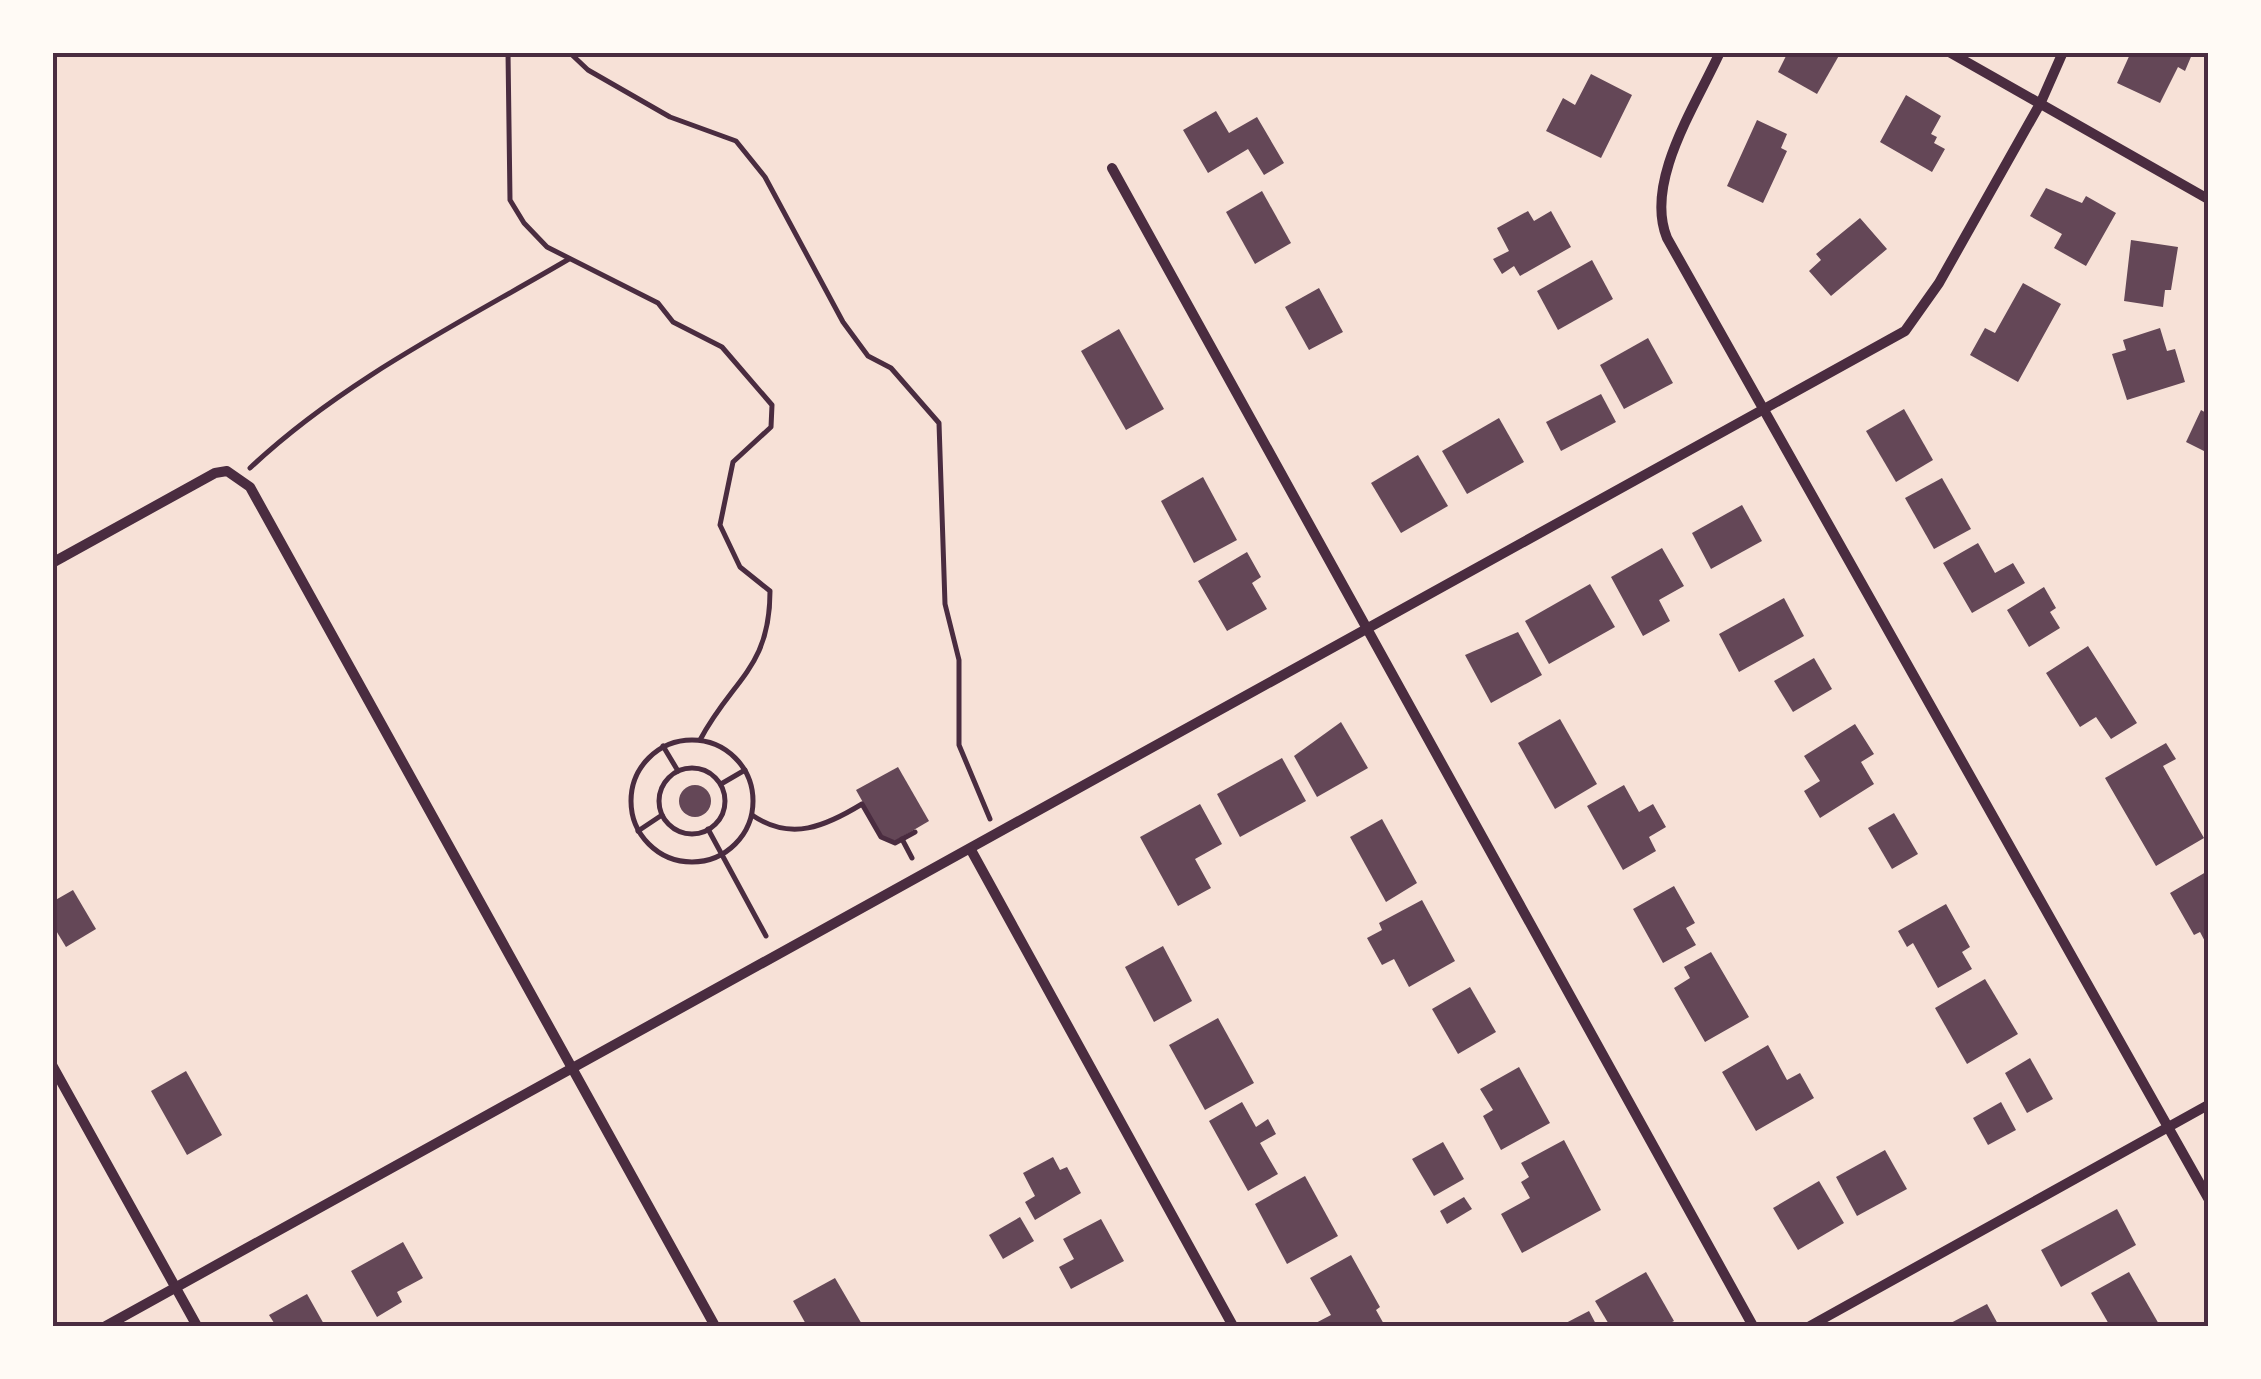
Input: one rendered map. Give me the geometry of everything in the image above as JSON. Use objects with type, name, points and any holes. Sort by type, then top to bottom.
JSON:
[{"type":"street","points":[[1720,52],[1660,185],[1658,217],[2208,1198]]},
{"type":"street","points":[[1949,52],[2208,199]]},
{"type":"street","points":[[106,1326],[1904,331],[1916,319],[2041,102],[2063,52]]},
{"type":"street","points":[[1112,168],[1753,1326]]},
{"type":"street","points":[[52,564],[186,485],[215,473],[227,472],[240,478],[714,1326]]},
{"type":"street","points":[[971,850],[1234,1326]]},
{"type":"street","points":[[52,1065],[197,1326]]},
{"type":"street","points":[[1810,1326],[2208,1105]]},
{"type":"path","points":[[508,52],[510,200],[524,222],[548,247],[658,303],[672,322],[722,347],[772,406],[772,427],[733,462],[720,525],[740,567],[770,590],[770,628],[737,691],[700,740]]},
{"type":"path","points":[[569,52],[588,70],[670,116],[736,141],[764,177],[843,322],[868,356],[891,368],[939,422],[946,604],[959,660],[959,745],[998,834]]},
{"type":"path","points":[[240,478],[287,433],[378,372],[569,259]]},
{"type":"path","points":[[700,740],[718,745],[745,770],[751,785],[752,816],[746,830],[724,853],[686,863],[650,847],[638,831],[630,793],[647,758],[663,746],[700,740]]},
{"type":"path","points":[[663,746],[678,771]]},
{"type":"path","points":[[720,784],[745,770]]},
{"type":"path","points":[[678,771],[706,771],[720,784],[725,804],[708,829]]},
{"type":"path","points":[[678,771],[660,795],[662,816],[677,830],[708,829]]},
{"type":"path","points":[[752,816],[785,830],[811,830],[826,826],[862,804],[881,837],[894,842],[915,832]]},
{"type":"path","points":[[638,831],[662,816]]},
{"type":"path","points":[[708,829],[766,936]]},
{"type":"building","points":[[1788,52],[1841,52],[1817,94],[1778,72]]},
{"type":"building","points":[[2131,52],[2193,52],[2185,71],[2178,67],[2160,103],[2117,83]]},
{"type":"building","points":[[1591,74],[1632,95],[1601,158],[1546,131],[1563,98],[1575,105]]},
{"type":"building","points":[[1906,95],[1941,116],[1931,134],[1937,137],[1934,143],[1945,149],[1932,172],[1880,142]]},
{"type":"building","points":[[1216,111],[1229,133],[1257,117],[1284,163],[1264,175],[1248,149],[1208,173],[1183,130]]},
{"type":"building","points":[[1757,120],[1787,134],[1781,148],[1787,151],[1763,203],[1727,186]]},
{"type":"building","points":[[2046,188],[2082,203],[2086,196],[2116,213],[2086,266],[2054,248],[2062,234],[2030,216]]},
{"type":"building","points":[[1262,191],[1291,243],[1255,264],[1226,212]]},
{"type":"building","points":[[1528,211],[1534,221],[1551,211],[1571,247],[1520,276],[1514,266],[1502,274],[1493,259],[1509,251],[1497,228]]},
{"type":"building","points":[[1860,218],[1887,249],[1831,296],[1809,271],[1821,260],[1816,254]]},
{"type":"building","points":[[2131,240],[2178,247],[2171,290],[2165,290],[2163,307],[2124,301]]},
{"type":"building","points":[[1592,260],[1613,299],[1558,330],[1537,291]]},
{"type":"building","points":[[2023,283],[2061,304],[2018,382],[1970,355],[1985,328],[1995,333]]},
{"type":"building","points":[[1319,288],[1343,332],[1309,350],[1285,307]]},
{"type":"building","points":[[2160,328],[2167,351],[2175,349],[2185,382],[2127,400],[2112,354],[2126,350],[2123,340]]},
{"type":"building","points":[[1119,329],[1164,409],[1126,430],[1081,351]]},
{"type":"building","points":[[1648,338],[1673,383],[1624,409],[1600,365]]},
{"type":"building","points":[[1601,394],[1616,422],[1561,451],[1546,422]]},
{"type":"building","points":[[1904,409],[1933,460],[1896,482],[1866,431]]},
{"type":"building","points":[[2201,410],[2208,414],[2208,453],[2186,442]]},
{"type":"building","points":[[1499,418],[1524,462],[1467,494],[1442,451]]},
{"type":"building","points":[[1418,455],[1448,506],[1401,533],[1371,483]]},
{"type":"building","points":[[1203,477],[1237,540],[1194,563],[1161,501]]},
{"type":"building","points":[[1942,478],[1971,529],[1934,549],[1905,498]]},
{"type":"building","points":[[1742,505],[1762,541],[1711,569],[1692,533]]},
{"type":"building","points":[[1978,543],[1995,573],[2013,563],[2025,583],[1972,613],[1943,563]]},
{"type":"building","points":[[1662,548],[1684,586],[1659,600],[1670,621],[1643,636],[1611,577]]},
{"type":"building","points":[[1247,552],[1261,577],[1252,583],[1267,609],[1227,631],[1198,581]]},
{"type":"building","points":[[1590,584],[1615,627],[1549,664],[1525,621]]},
{"type":"building","points":[[2044,587],[2056,608],[2050,612],[2060,628],[2029,647],[2007,610]]},
{"type":"building","points":[[1784,598],[1804,636],[1739,672],[1719,634]]},
{"type":"building","points":[[1518,632],[1542,675],[1491,703],[1465,655]]},
{"type":"building","points":[[2088,646],[2137,723],[2111,739],[2096,717],[2080,727],[2046,673]]},
{"type":"building","points":[[1814,658],[1832,689],[1793,712],[1774,681]]},
{"type":"building","points":[[1560,719],[1597,784],[1555,809],[1518,743]]},
{"type":"building","points":[[1341,722],[1368,768],[1317,797],[1294,756]]},
{"type":"building","points":[[1855,724],[1874,754],[1861,762],[1874,784],[1820,818],[1804,791],[1820,781],[1804,756]]},
{"type":"building","points":[[2166,743],[2176,759],[2163,766],[2204,838],[2156,866],[2105,778]]},
{"type":"building","points":[[1282,758],[1306,801],[1240,837],[1217,794]]},
{"type":"building","points":[[898,767],[929,821],[895,841],[882,836],[856,790]]},
{"type":"building","points":[[695,785],[706,790],[711,801],[706,812],[695,817],[684,812],[679,801],[684,790]]},
{"type":"building","points":[[1624,785],[1639,812],[1653,804],[1666,827],[1649,837],[1656,851],[1623,870],[1587,806]]},
{"type":"building","points":[[1200,804],[1222,844],[1195,859],[1211,888],[1178,906],[1140,837]]},
{"type":"building","points":[[1894,813],[1918,854],[1892,869],[1868,828]]},
{"type":"building","points":[[1382,819],[1417,883],[1386,902],[1350,837]]},
{"type":"building","points":[[2206,872],[2208,947],[2200,932],[2194,935],[2170,893]]},
{"type":"building","points":[[1674,886],[1695,923],[1686,928],[1696,945],[1663,963],[1633,909]]},
{"type":"building","points":[[73,890],[96,929],[66,947],[52,924],[52,902]]},
{"type":"building","points":[[1422,900],[1455,961],[1409,987],[1394,959],[1382,965],[1367,938],[1382,930],[1379,923]]},
{"type":"building","points":[[1946,904],[1970,947],[1962,952],[1972,969],[1938,988],[1913,943],[1907,947],[1898,931]]},
{"type":"building","points":[[1163,946],[1192,1001],[1154,1022],[1125,967]]},
{"type":"building","points":[[1711,952],[1749,1017],[1705,1042],[1674,988],[1690,978],[1684,967]]},
{"type":"building","points":[[1985,979],[2018,1034],[1967,1064],[1935,1008]]},
{"type":"building","points":[[1470,987],[1496,1032],[1458,1054],[1432,1009]]},
{"type":"building","points":[[1218,1018],[1254,1083],[1205,1110],[1169,1045]]},
{"type":"building","points":[[1768,1045],[1787,1080],[1800,1073],[1814,1098],[1756,1131],[1722,1072]]},
{"type":"building","points":[[2030,1058],[2053,1099],[2027,1113],[2005,1073]]},
{"type":"building","points":[[1519,1067],[1550,1123],[1501,1150],[1483,1116],[1493,1110],[1480,1089]]},
{"type":"building","points":[[186,1071],[222,1135],[187,1155],[151,1091]]},
{"type":"building","points":[[1242,1102],[1256,1127],[1268,1119],[1276,1134],[1260,1143],[1278,1174],[1248,1191],[1209,1121]]},
{"type":"building","points":[[2001,1102],[2016,1130],[1988,1145],[1973,1118]]},
{"type":"building","points":[[1564,1140],[1601,1210],[1522,1253],[1501,1214],[1530,1198],[1521,1182],[1529,1177],[1521,1163]]},
{"type":"building","points":[[1443,1142],[1464,1179],[1434,1196],[1412,1159]]},
{"type":"building","points":[[1885,1150],[1907,1189],[1857,1216],[1836,1177]]},
{"type":"building","points":[[1053,1157],[1060,1170],[1067,1167],[1081,1193],[1035,1220],[1025,1202],[1035,1196],[1023,1173]]},
{"type":"building","points":[[1305,1176],[1338,1236],[1287,1264],[1255,1204]]},
{"type":"building","points":[[1819,1181],[1844,1223],[1798,1250],[1773,1208]]},
{"type":"building","points":[[1464,1197],[1472,1209],[1447,1224],[1440,1211]]},
{"type":"building","points":[[2117,1209],[2136,1245],[2061,1287],[2041,1250]]},
{"type":"building","points":[[1020,1217],[1034,1241],[1003,1259],[989,1235]]},
{"type":"building","points":[[1101,1219],[1124,1261],[1071,1289],[1059,1267],[1074,1259],[1063,1239]]},
{"type":"building","points":[[403,1242],[423,1278],[397,1292],[402,1302],[377,1317],[351,1271]]},
{"type":"building","points":[[1351,1255],[1380,1307],[1376,1310],[1385,1326],[1310,1326],[1331,1315],[1310,1278]]},
{"type":"building","points":[[1646,1272],[1674,1321],[1664,1326],[1610,1326],[1595,1301]]},
{"type":"building","points":[[2129,1272],[2160,1326],[2110,1326],[2091,1293]]},
{"type":"building","points":[[835,1278],[863,1326],[807,1326],[793,1301]]},
{"type":"building","points":[[307,1294],[325,1326],[276,1326],[269,1315]]},
{"type":"building","points":[[1987,1304],[1999,1326],[1945,1326]]},
{"type":"building","points":[[1589,1311],[1597,1326],[1560,1326]]}]
